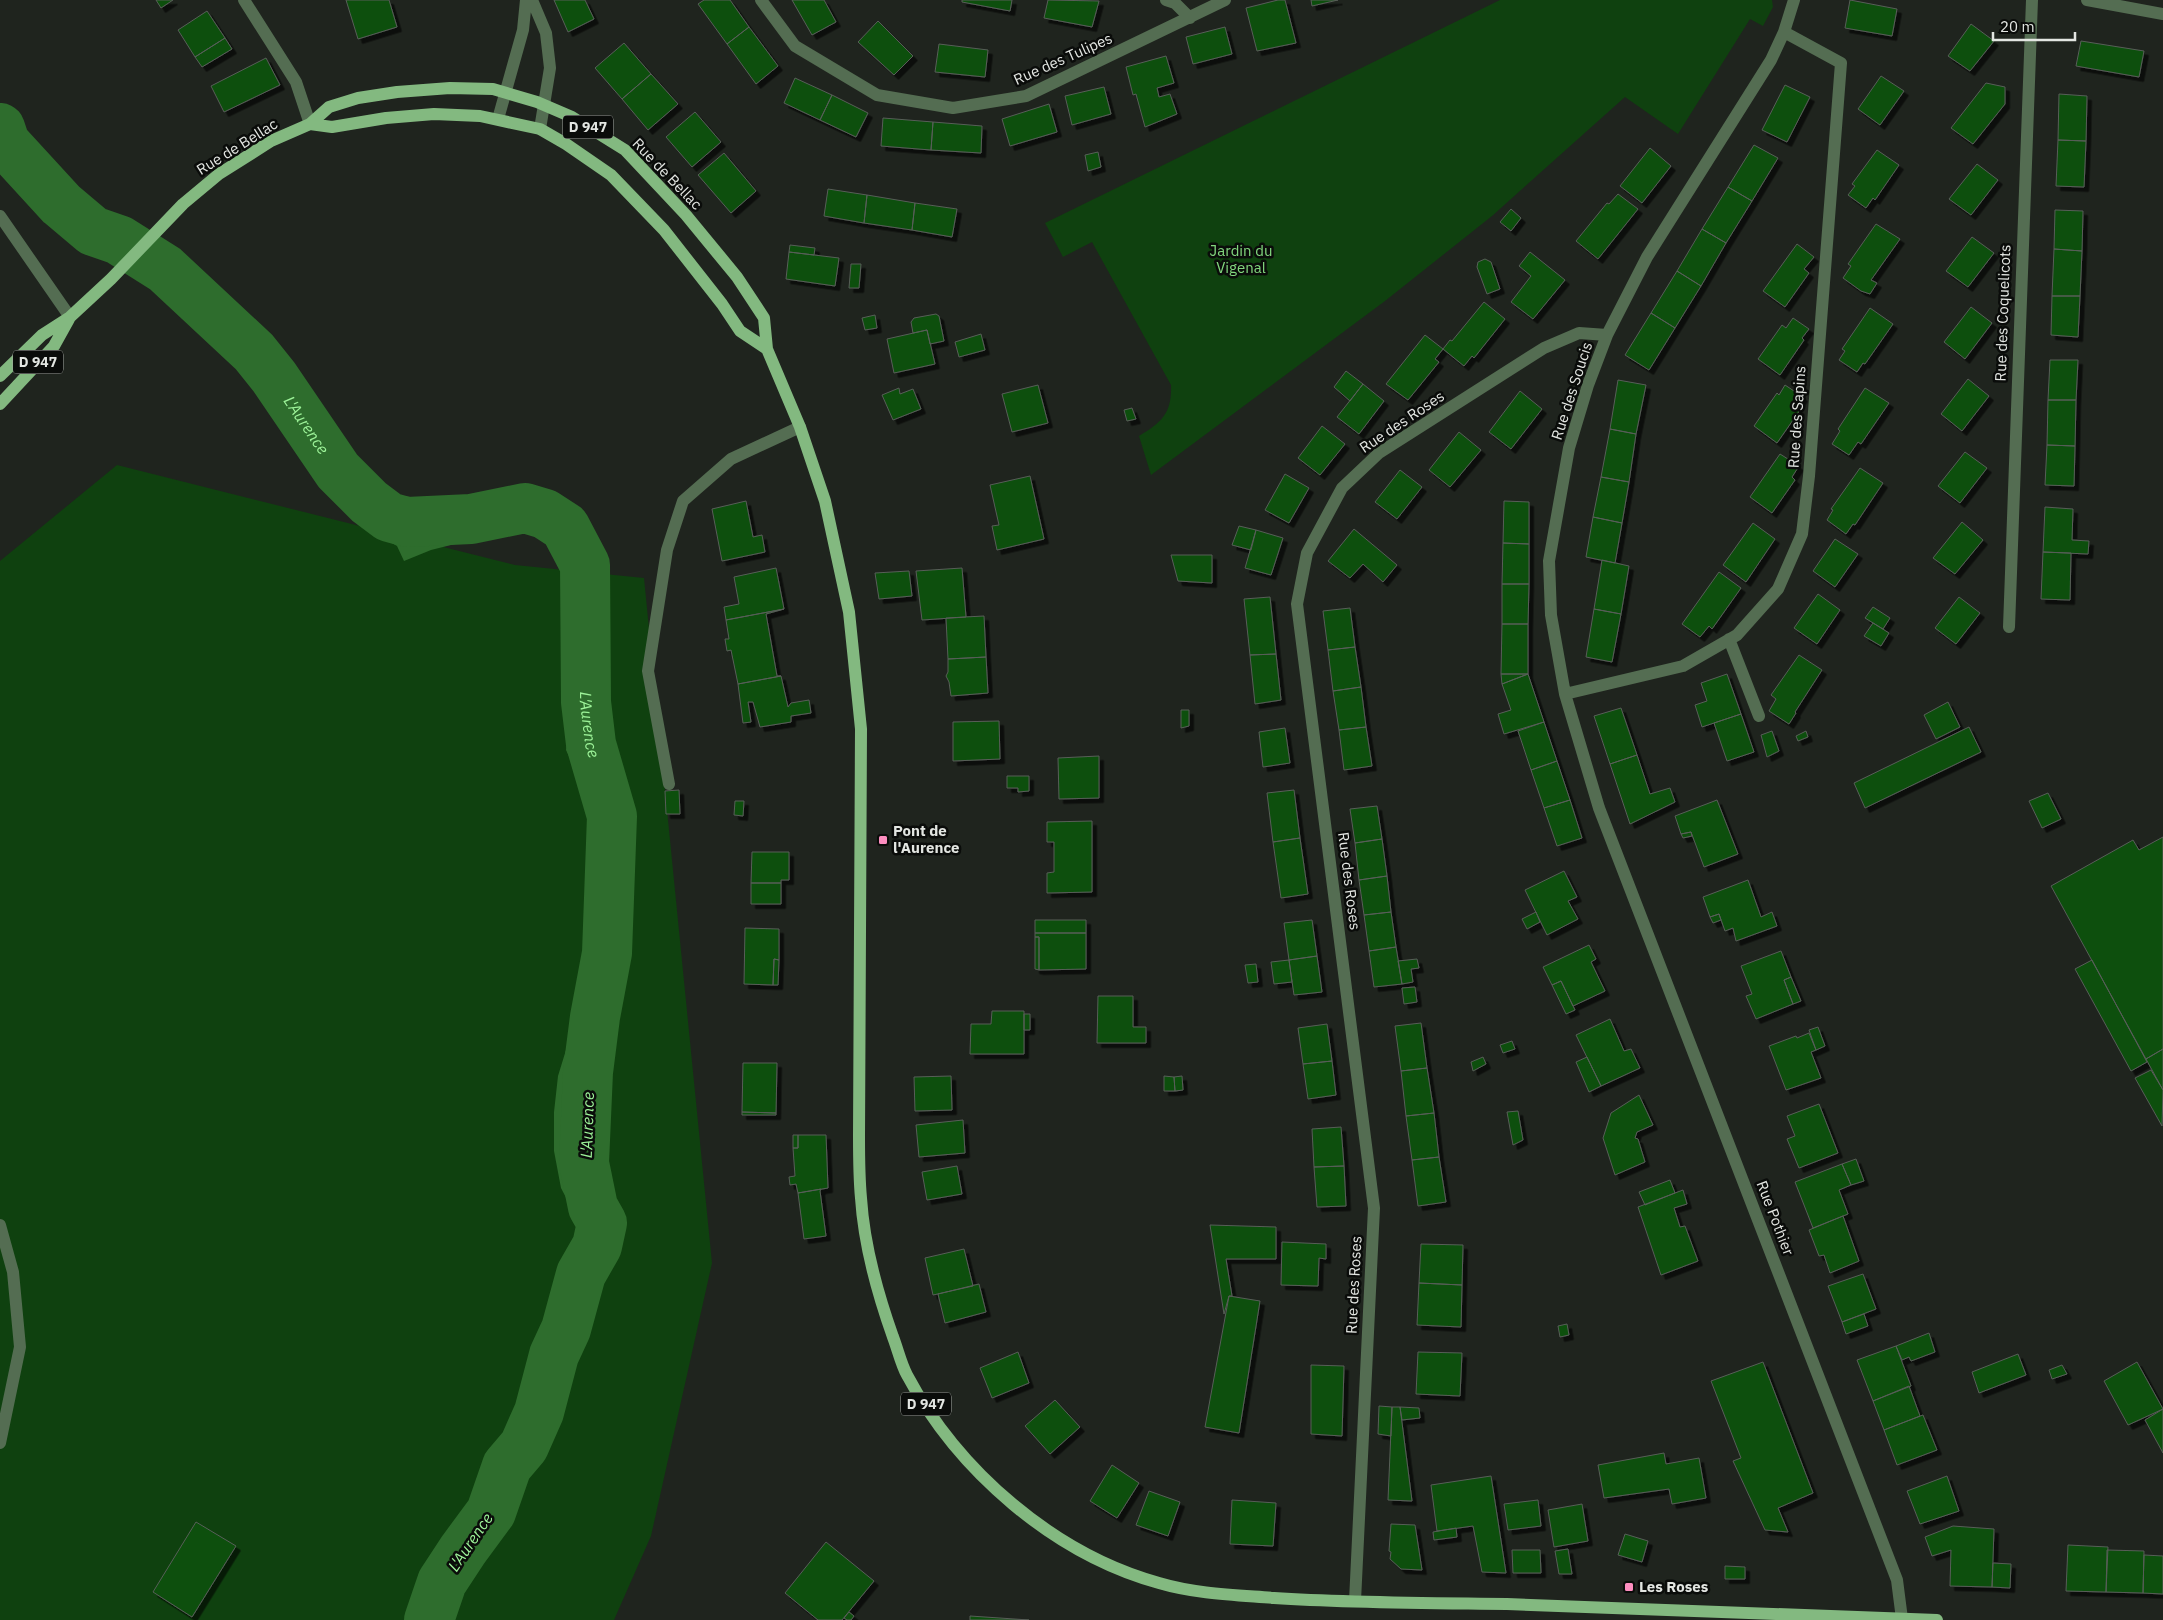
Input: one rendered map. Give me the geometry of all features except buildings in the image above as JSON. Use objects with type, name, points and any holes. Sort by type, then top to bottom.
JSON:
[{"type":"main road","name":"Rue de Bellac","points":[[70,317],[111,279],[183,204],[219,174],[271,141],[310,124],[329,106],[358,98],[397,92],[450,88],[493,89],[544,105],[572,117],[624,150],[686,215],[737,277],[764,318],[767,349]]},
{"type":"main road","name":"Rue de Bellac","points":[[310,124],[332,127],[386,118],[434,114],[480,116],[540,129]]},
{"type":"main road","name":"D 947","points":[[540,129],[597,165],[632,196],[664,230],[722,304],[740,331],[767,349],[800,427],[825,501],[848,612],[856,669],[861,739],[859,1136],[861,1201],[869,1259],[880,1301],[907,1374],[953,1446],[992,1487],[1024,1513],[1059,1537],[1108,1564],[1160,1584],[1223,1595],[1324,1601],[1702,1615],[1937,1620]]},
{"type":"main road","name":"D 947","points":[[0,376],[42,335],[70,317]]},
{"type":"main road","name":"D 947","points":[[0,404],[54,346],[70,317]]},
{"type":"street","points":[[244,0],[296,82],[310,124]]},
{"type":"street","points":[[498,119],[523,30],[526,0]]},
{"type":"street","points":[[532,0],[546,32],[550,68],[540,129]]},
{"type":"street","name":"Rue des Tulipes","points":[[761,0],[795,46],[877,95],[953,108],[1026,96],[1225,0]]},
{"type":"street","points":[[1166,0],[1175,3],[1190,18]]},
{"type":"street","name":"Rue des Soucis","points":[[1610,832],[1594,793],[1564,694],[1551,616],[1549,561],[1570,448],[1588,385],[1607,335],[1647,257],[1771,60],[1784,32],[1794,0]]},
{"type":"street","name":"Rue des Coquelicots","points":[[2009,627],[2032,0]]},
{"type":"street","points":[[2088,0],[2163,14]]},
{"type":"street","name":"Rue des Sapins","points":[[1564,694],[1683,666],[1737,635],[1778,589],[1802,534],[1809,476],[1841,63],[1784,32]]},
{"type":"street","points":[[0,216],[70,317]]},
{"type":"street","name":"Rue des Roses","points":[[1355,1601],[1374,1208],[1298,604],[1307,554],[1342,488],[1379,453],[1544,348],[1579,332],[1607,335]]},
{"type":"street","points":[[669,784],[648,671],[667,550],[683,501],[731,459],[800,427]]},
{"type":"street","points":[[1730,639],[1759,716]]},
{"type":"street","name":"Rue Pothier","points":[[1610,832],[1897,1580],[1902,1619]]},
{"type":"street","points":[[0,1225],[13,1272],[20,1347],[0,1443]]},
{"type":"green space","name":"Jardin du Vigenal","points":[[1500,0],[1772,0],[1773,7],[1763,26],[1750,19],[1678,134],[1625,97],[1492,216],[1385,301],[1151,475],[1139,436],[1154,426],[1164,416],[1170,403],[1171,385],[1092,242],[1063,257],[1045,223]]},
{"type":"green space","points":[[117,465],[515,565],[644,578],[712,1263],[651,1536],[614,1620],[0,1620],[0,561]]},
{"type":"water","points":[[0,128],[5,143],[61,204],[93,231],[119,240],[106,255],[63,224],[24,186],[15,168],[0,149]]},
{"type":"water","points":[[161,267],[254,352],[274,377],[338,471],[369,502],[389,517],[407,522],[471,519],[525,508],[545,514],[565,527],[585,565],[586,702],[591,744],[612,816],[607,953],[595,1017],[588,1072],[584,1162],[593,1207],[602,1223],[597,1246],[581,1274],[566,1329],[554,1355],[539,1412],[524,1446],[507,1466],[491,1512],[442,1582],[429,1620],[410,1620],[419,1604],[430,1573],[476,1516],[482,1504],[484,1487],[489,1473],[510,1445],[520,1420],[543,1346],[563,1307],[572,1269],[584,1247],[586,1236],[561,1188],[554,1151],[554,1112],[558,1076],[578,1011],[579,986],[591,947],[588,945],[591,850],[593,840],[590,805],[587,793],[566,750],[570,725],[572,686],[571,608],[573,566],[559,541],[536,526],[520,522],[495,534],[431,550],[404,561],[397,546],[370,530],[310,456],[290,423],[233,353],[193,312],[151,278]]},
{"type":"waterway","name":"L'Aurence","points":[[0,128],[5,143],[61,204],[93,231],[119,240],[165,269],[254,352],[274,377],[338,471],[369,502],[389,517],[407,522],[471,519],[525,508],[545,514],[565,527],[585,565],[586,702],[591,744],[612,816],[607,953],[595,1017],[588,1072],[584,1163],[593,1207],[602,1223],[597,1246],[581,1274],[566,1329],[554,1355],[539,1412],[524,1446],[507,1466],[491,1512],[442,1582],[429,1620]]},
{"type":"place","name":"Pont de l'Aurence","points":[[883,840]]},
{"type":"place","name":"Les Roses","points":[[1629,1587]]}]
